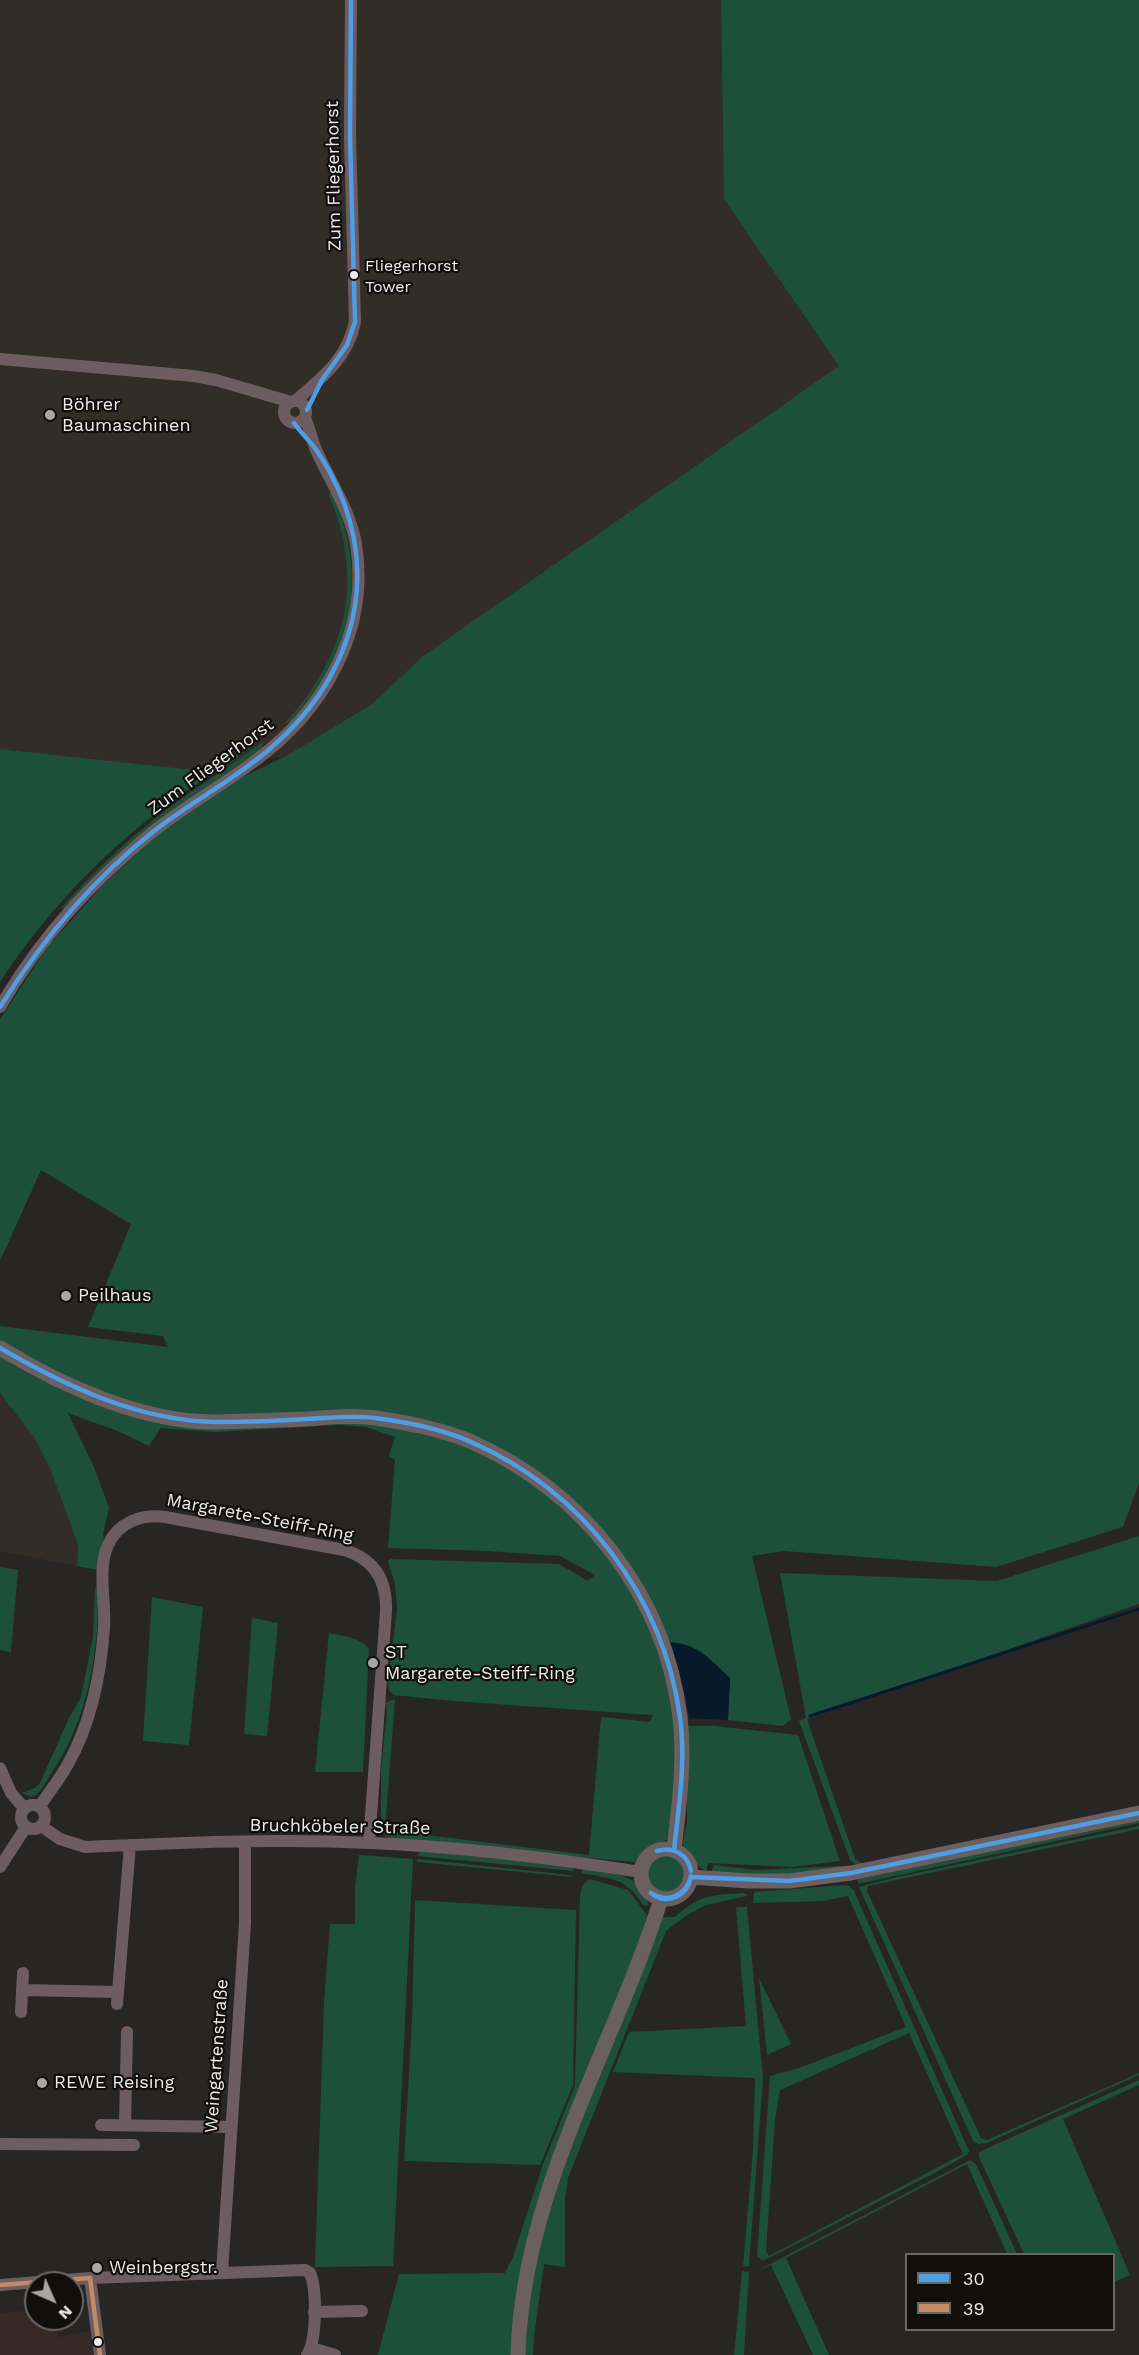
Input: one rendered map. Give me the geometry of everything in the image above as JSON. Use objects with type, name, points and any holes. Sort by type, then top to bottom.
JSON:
[{"type":"main road","points":[[0,1348],[35,1370],[82,1392],[147,1412],[214,1422],[337,1417],[372,1418],[428,1428],[470,1442],[493,1453],[557,1494],[590,1525],[633,1579],[663,1644],[675,1685],[682,1744],[682,1785],[674,1850]]},
{"type":"main road","points":[[691,1877],[789,1881],[851,1873],[1139,1813]]},
{"type":"main road","points":[[659,1850],[674,1850],[688,1861],[691,1877],[689,1885],[677,1897],[661,1899],[654,1896],[644,1886],[641,1872],[647,1858],[653,1853],[659,1850]]},
{"type":"main road","points":[[518,2355],[525,2285],[546,2197],[575,2118],[633,1978],[661,1899]]},
{"type":"street","name":"Zum Fliegerhorst","points":[[0,1007],[40,944],[79,901],[155,831],[273,746],[308,713],[334,673],[352,626],[357,597],[356,545],[339,495],[316,451],[302,417],[324,377],[352,338],[355,322],[350,135],[351,0]]},
{"type":"street","points":[[0,359],[194,376],[216,380],[303,404],[302,417],[287,420],[284,414],[254,392]]},
{"type":"street","name":"Zum Fliegerhorst","points":[[293,401],[324,377]]},
{"type":"street","points":[[284,414],[285,406],[293,401]]},
{"type":"street","name":"Margarete-Steiff-Ring","points":[[40,1806],[68,1764],[92,1703],[104,1633],[103,1569],[108,1545],[119,1529],[136,1519],[153,1516],[165,1517],[344,1550],[363,1558],[380,1575],[386,1594],[386,1611],[369,1843]]},
{"type":"street","points":[[0,1768],[11,1793],[24,1808]]},
{"type":"street","points":[[31,1804],[40,1806],[46,1815],[41,1826],[34,1829],[26,1827],[21,1816],[24,1808],[31,1804]]},
{"type":"street","name":"Bruchköbeler Straße","points":[[41,1826],[60,1839],[84,1847],[369,1843],[498,1852],[641,1872]]},
{"type":"street","points":[[0,1867],[26,1827]]},
{"type":"street","name":"Weingartenstraße","points":[[222,2272],[245,1923],[245,1843]]},
{"type":"street","points":[[22,1990],[117,1998],[130,1845]]},
{"type":"street","points":[[21,2012],[22,1973]]},
{"type":"street","points":[[125,2125],[127,2032]]},
{"type":"street","points":[[100,2125],[230,2127]]},
{"type":"street","points":[[0,2144],[134,2145]]},
{"type":"street","points":[[0,2285],[90,2277],[305,2270],[310,2273],[314,2283],[314,2312],[309,2352],[335,2355]]},
{"type":"street","points":[[90,2277],[100,2355]]},
{"type":"street","points":[[314,2312],[362,2312]]},
{"type":"shaded area","points":[[0,0],[721,0],[724,199],[840,366],[423,656],[372,704],[288,755],[213,772],[0,749]]},
{"type":"shaded area","points":[[0,1393],[34,1437],[51,1471],[78,1545],[77,1566],[0,1551]]},
{"type":"shaded area","points":[[24,2311],[24,2331],[58,2331],[59,2337],[93,2330],[95,2355],[0,2355],[0,2313]]},
{"type":"green space","points":[[721,0],[1139,0],[1139,1483],[1123,1527],[996,1567],[784,1551],[752,1556],[791,1719],[783,1726],[728,1720],[730,1678],[694,1648],[677,1643],[667,1643],[560,1491],[429,1424],[215,1416],[149,1407],[83,1388],[0,1343],[0,1326],[168,1347],[163,1336],[88,1327],[131,1224],[41,1170],[0,1261],[0,1019],[48,946],[102,886],[156,836],[209,797],[235,781],[288,755],[372,704],[423,656],[839,366],[724,199]]},
{"type":"green space","points":[[330,492],[334,494],[342,517],[351,561],[351,604],[347,625],[326,677],[292,722],[285,723],[323,671],[336,644],[344,616],[347,587],[346,557]]},
{"type":"green space","points":[[260,737],[248,750],[154,815],[105,857],[81,880],[38,929],[0,982],[0,749],[213,772]]},
{"type":"green space","points":[[263,742],[261,749],[151,826],[64,908],[60,909],[108,859],[147,825]]},
{"type":"green space","points":[[0,1355],[28,1373],[75,1396],[139,1416],[367,1422],[442,1438],[487,1455],[552,1496],[609,1555],[643,1610],[669,1687],[677,1746],[669,1838],[634,1862],[390,1839],[381,1832],[381,1770],[387,1710],[385,1703],[395,1699],[385,1830],[589,1855],[601,1717],[650,1722],[653,1715],[394,1695],[389,1690],[388,1683],[397,1609],[395,1584],[388,1561],[391,1559],[559,1564],[588,1581],[595,1575],[560,1556],[388,1548],[395,1460],[389,1456],[395,1437],[366,1427],[339,1425],[215,1432],[161,1428],[149,1446],[120,1432],[68,1413],[94,1467],[109,1508],[103,1533],[108,1572],[77,1566],[78,1545],[51,1471],[34,1437],[0,1393]]},
{"type":"green space","points":[[1139,1536],[1139,1604],[807,1719],[855,1859],[863,1864],[860,1868],[850,1860],[799,1721],[806,1718],[780,1573],[997,1581]]},
{"type":"green space","points":[[0,1567],[18,1570],[11,1652],[0,1650]]},
{"type":"green space","points":[[95,1587],[99,1588],[96,1636],[83,1707],[65,1751],[44,1786],[32,1797],[22,1793],[35,1788],[40,1783],[81,1697],[93,1637]]},
{"type":"green space","points":[[152,1597],[203,1607],[189,1745],[143,1741]]},
{"type":"green space","points":[[252,1618],[278,1623],[267,1736],[244,1734]]},
{"type":"green space","points":[[329,1633],[356,1639],[369,1649],[363,1772],[315,1772]]},
{"type":"green space","points":[[687,1726],[714,1726],[798,1735],[840,1861],[792,1867],[708,1863],[706,1871],[692,1862],[683,1842],[687,1822]]},
{"type":"green space","points":[[1139,1818],[1139,1823],[858,1884],[858,1879]]},
{"type":"green space","points":[[1139,1826],[1139,1829],[868,1886],[867,1891],[981,2138],[987,2140],[1139,2073],[1139,2075],[987,2143],[978,2144],[973,2141],[859,1887]]},
{"type":"green space","points":[[421,1851],[571,1866],[574,1871],[417,1856]]},
{"type":"green space","points":[[667,1854],[681,1860],[687,1874],[681,1888],[667,1894],[653,1888],[647,1874],[653,1860]]},
{"type":"green space","points":[[359,1855],[413,1859],[393,2266],[315,2267],[324,2002],[330,1924],[355,1924],[355,1887]]},
{"type":"green space","points":[[418,1859],[570,1875],[574,1877],[417,1862]]},
{"type":"green space","points":[[714,1865],[755,1870],[841,1866],[840,1869],[770,1877],[711,1872]]},
{"type":"green space","points":[[583,1868],[624,1876],[633,1881],[646,1895],[648,1906],[643,1905],[624,1884],[609,1878],[581,1873]]},
{"type":"green space","points":[[589,1879],[628,1890],[647,1915],[637,1956],[570,2116],[514,2355],[378,2355],[399,2274],[505,2273],[513,2257],[543,2164],[575,2086],[580,1895],[582,1886]]},
{"type":"green space","points":[[845,1885],[854,1891],[969,2151],[968,2154],[944,2168],[763,2261],[757,2256],[770,2076],[802,2067],[906,2027],[848,1896],[823,1901],[753,1903],[754,1892]],"holes":[[[909,2033],[963,2154],[769,2256],[766,2251],[775,2120],[780,2090]]]},
{"type":"green space","points":[[745,1893],[747,1896],[706,1905],[687,1915],[666,1931],[568,2178],[565,2199],[565,2267],[544,2264],[533,2355],[523,2355],[534,2257],[560,2168],[663,1917],[675,1917],[692,1904],[707,1897]]},
{"type":"green space","points":[[415,1900],[576,1910],[573,2085],[540,2165],[404,2161],[412,2020]]},
{"type":"green space","points":[[736,1907],[747,1907],[763,2078],[749,2266],[743,2267],[753,2150],[755,2078],[613,2072],[629,2032],[746,2026]]},
{"type":"green space","points":[[759,1978],[791,2044],[767,2055]]},
{"type":"green space","points":[[1139,2080],[1139,2085],[1063,2119],[1130,2275],[1115,2282],[1115,2253],[1024,2253],[979,2157],[979,2152]]},
{"type":"green space","points":[[970,2160],[976,2164],[1017,2253],[1007,2253],[967,2164],[786,2258],[829,2355],[813,2355],[771,2265],[755,2272]]},
{"type":"green space","points":[[742,2271],[749,2272],[744,2355],[734,2355]]},
{"type":"water","points":[[667,1643],[677,1643],[694,1648],[730,1678],[728,1720],[689,1718],[684,1691]]},
{"type":"waterway","points":[[810,1716],[1139,1609]]},
{"type":"transit line","name":"30","points":[[307,410],[322,380],[347,345],[355,322],[350,135],[351,0]]},
{"type":"transit line","name":"30","points":[[0,1007],[33,958],[89,891],[154,831],[272,747],[297,722],[318,695],[335,667],[348,636],[355,604],[357,572],[354,538],[344,503],[332,476],[317,451],[294,423]]},
{"type":"transit line","name":"30","points":[[0,1348],[78,1388],[104,1399],[160,1416],[217,1422],[366,1417],[436,1430],[471,1442],[511,1463],[549,1489],[582,1519],[611,1552],[636,1590],[656,1630],[671,1672],[682,1734],[681,1784],[674,1850]]},
{"type":"transit line","name":"30","points":[[691,1877],[789,1881],[851,1873],[1139,1813]]},
{"type":"transit line","name":"30","points":[[657,1851],[669,1850],[679,1853],[687,1860],[691,1871]]},
{"type":"transit line","name":"30","points":[[651,1893],[664,1898],[676,1896],[689,1883],[691,1876]]},
{"type":"transit line","name":"30","points":[[651,1893],[664,1899],[676,1897],[686,1889],[691,1876]]},
{"type":"transit line","name":"39","points":[[0,2285],[90,2278],[100,2355]]},
{"type":"place","name":"Fliegerhorst Tower","points":[[354,275]]},
{"type":"place","name":"Böhrer Baumaschinen","points":[[50,415]]},
{"type":"place","name":"Peilhaus","points":[[66,1296]]},
{"type":"place","name":"ST Margarete-Steiff-Ring","points":[[373,1663]]},
{"type":"place","name":"REWE Reising","points":[[42,2083]]},
{"type":"place","name":"Weinbergstr.","points":[[97,2268]]}]
